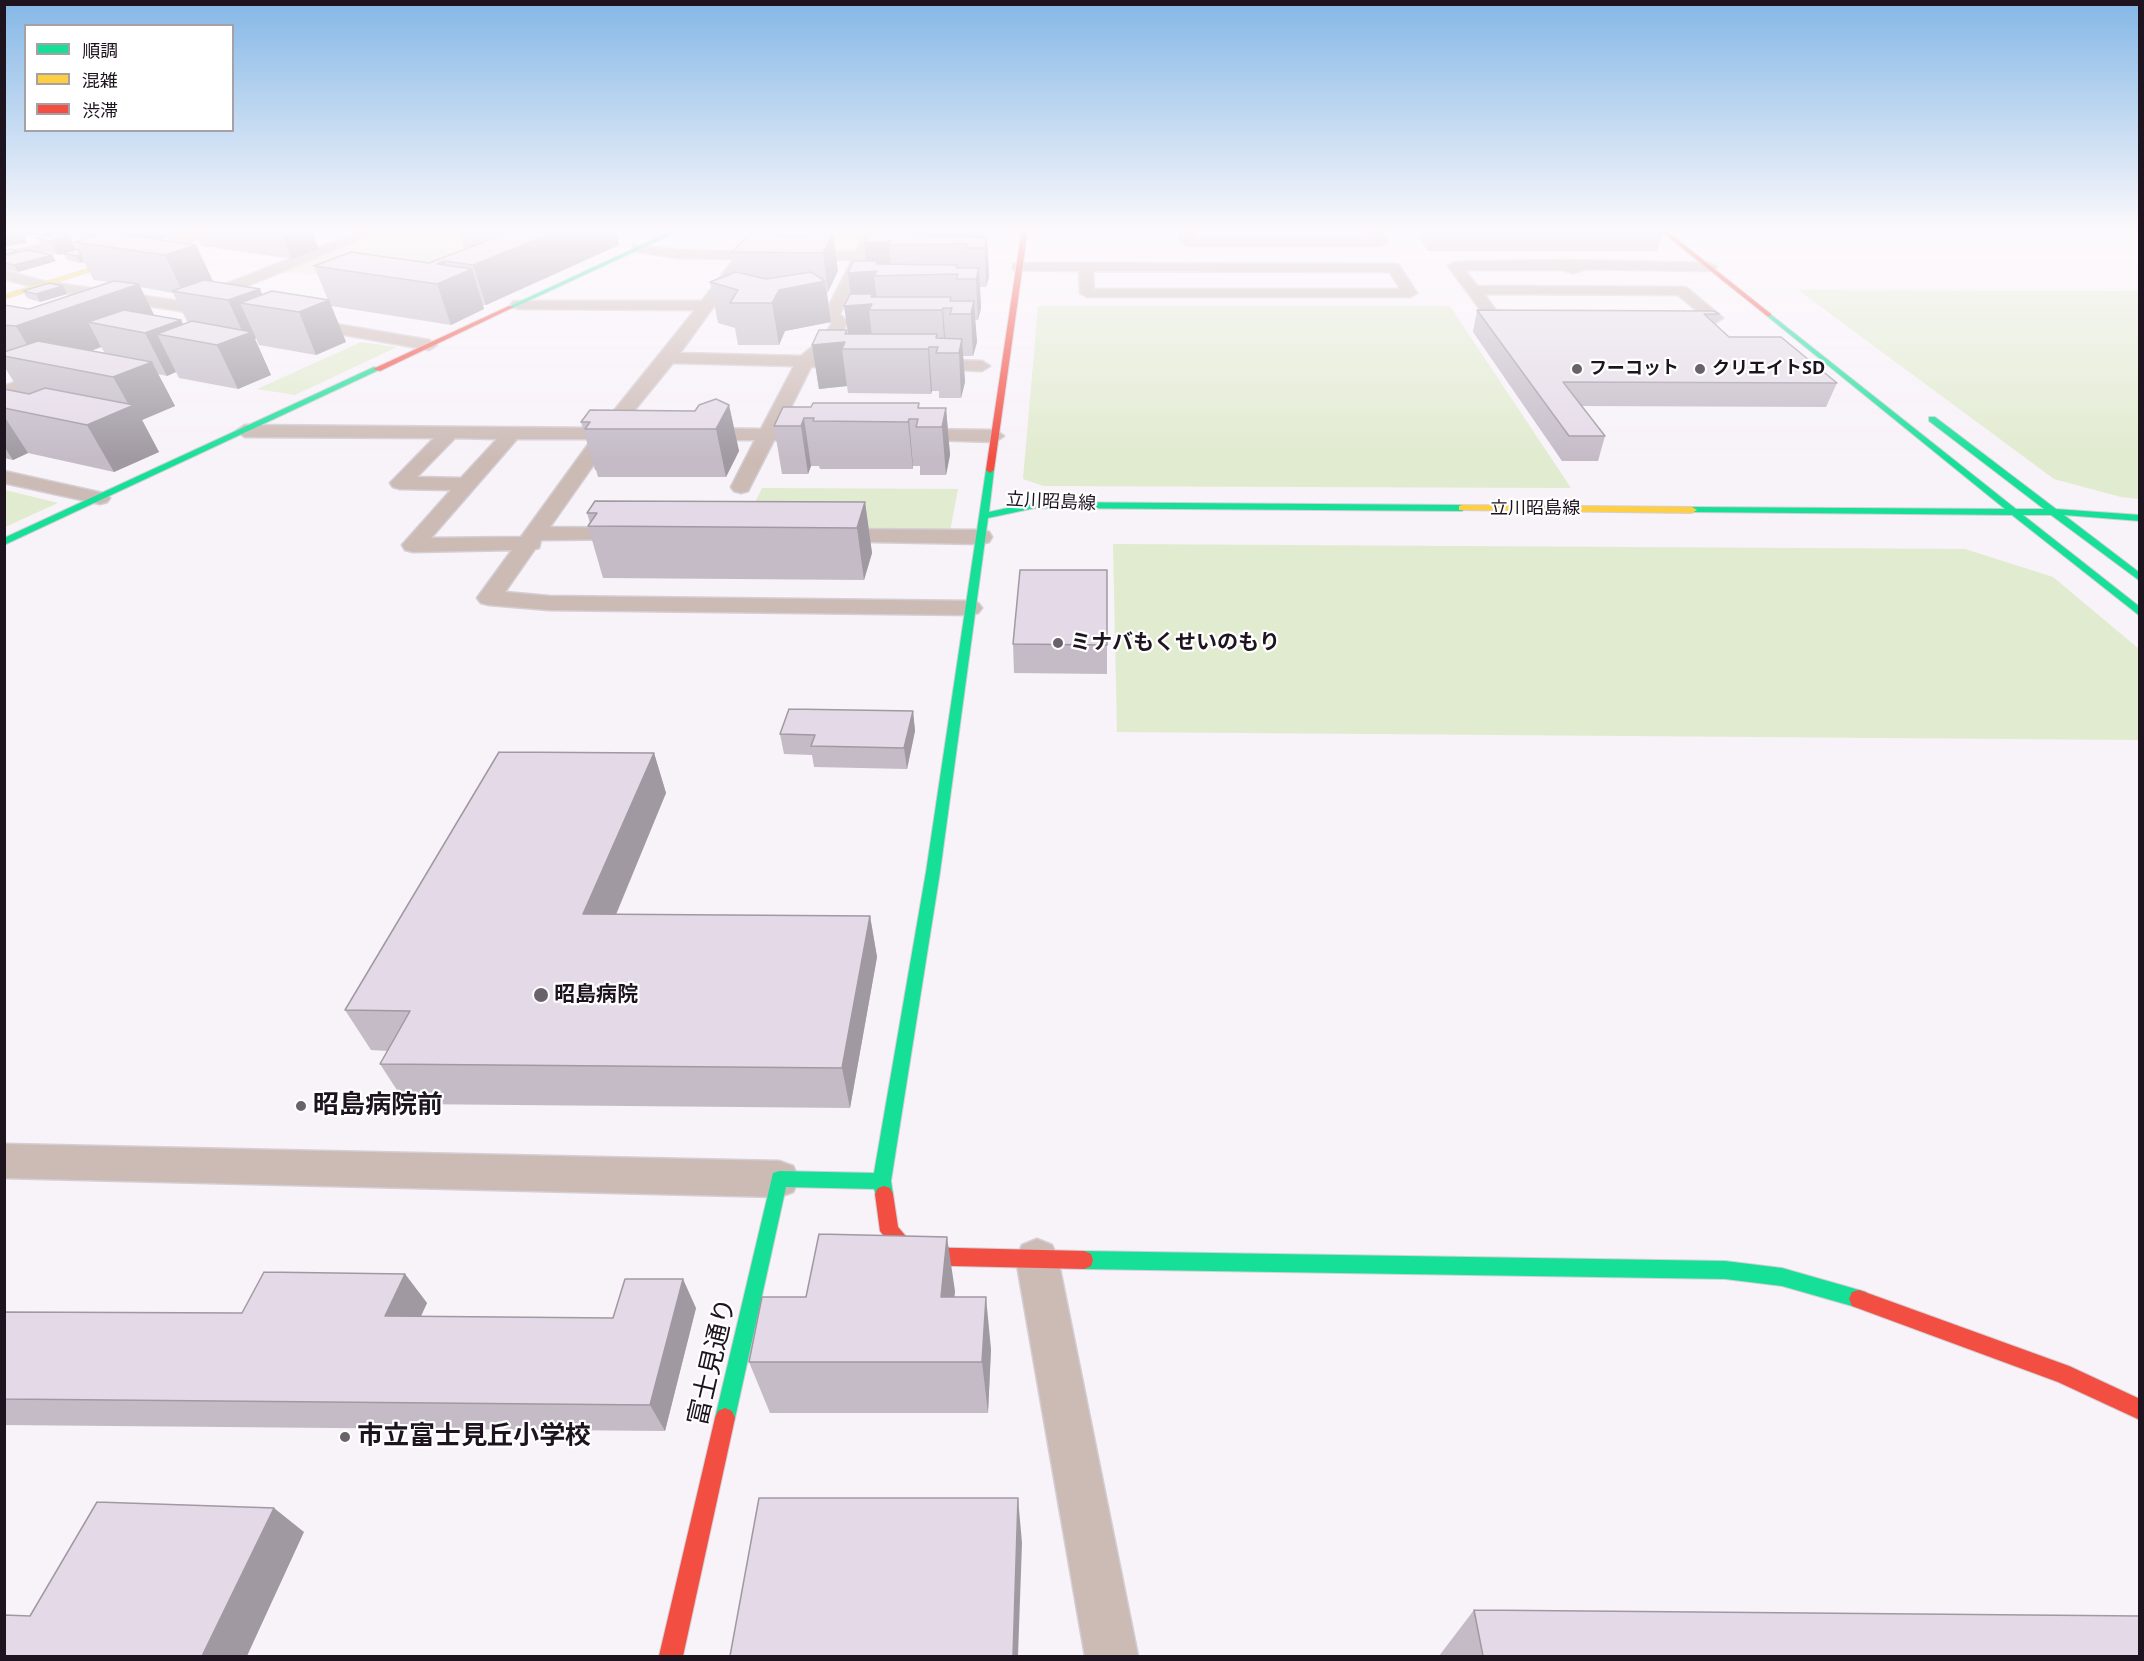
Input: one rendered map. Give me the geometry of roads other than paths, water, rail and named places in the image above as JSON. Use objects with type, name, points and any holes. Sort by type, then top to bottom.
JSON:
[{"type":"street","points":[[143,306],[195,316],[221,311],[243,314]]},
{"type":"street","points":[[221,306],[221,311]]},
{"type":"street","points":[[4,542],[516,306]]},
{"type":"street","points":[[712,306],[605,434],[489,598],[549,603],[970,608]]},
{"type":"street","points":[[741,487],[805,362],[829,341],[845,322],[832,315],[839,306]]},
{"type":"street","points":[[1013,306],[933,872],[882,1181],[889,1231],[911,1256],[1725,1269],[1782,1277],[1834,1290],[2062,1373],[2139,1410]]},
{"type":"street","points":[[1484,306],[1493,317],[1540,317]]},
{"type":"street","points":[[1668,318],[1715,318],[1700,306]]},
{"type":"street","points":[[1758,306],[2139,613]]},
{"type":"street","points":[[314,309],[285,321],[429,345]]},
{"type":"street","points":[[668,358],[840,363]]},
{"type":"street","points":[[911,364],[982,366]]},
{"type":"street","points":[[4,392],[69,368]]},
{"type":"street","points":[[1916,407],[2139,578]]},
{"type":"street","points":[[245,431],[640,434]]},
{"type":"street","points":[[451,432],[400,483],[466,484]]},
{"type":"street","points":[[512,433],[413,545],[652,534]]},
{"type":"street","points":[[675,434],[828,435]]},
{"type":"street","points":[[887,435],[995,436]]},
{"type":"street","points":[[4,477],[100,498]]},
{"type":"street","name":"立川昭島線","points":[[983,526],[1035,505],[2055,512],[2139,518]]},
{"type":"street","name":"立川昭島線","points":[[983,526],[1024,522]]},
{"type":"street","points":[[805,535],[983,526]]},
{"type":"street","points":[[2011,530],[2099,532]]},
{"type":"street","points":[[4,1161],[882,1181]]},
{"type":"street","name":"富士見通り","points":[[671,1656],[779,1179]]},
{"type":"street","points":[[1037,1259],[1112,1656]]},
{"type":"place","name":"フーコット","points":[[1577,369]]},
{"type":"place","name":"クリエイトSD","points":[[1700,369]]},
{"type":"place","name":"ミナバもくせいのもり","points":[[1058,643]]},
{"type":"place","name":"昭島病院","points":[[541,995]]},
{"type":"place","name":"昭島病院前","points":[[301,1106]]},
{"type":"place","name":"市立富士見丘小学校","points":[[345,1437]]}]
